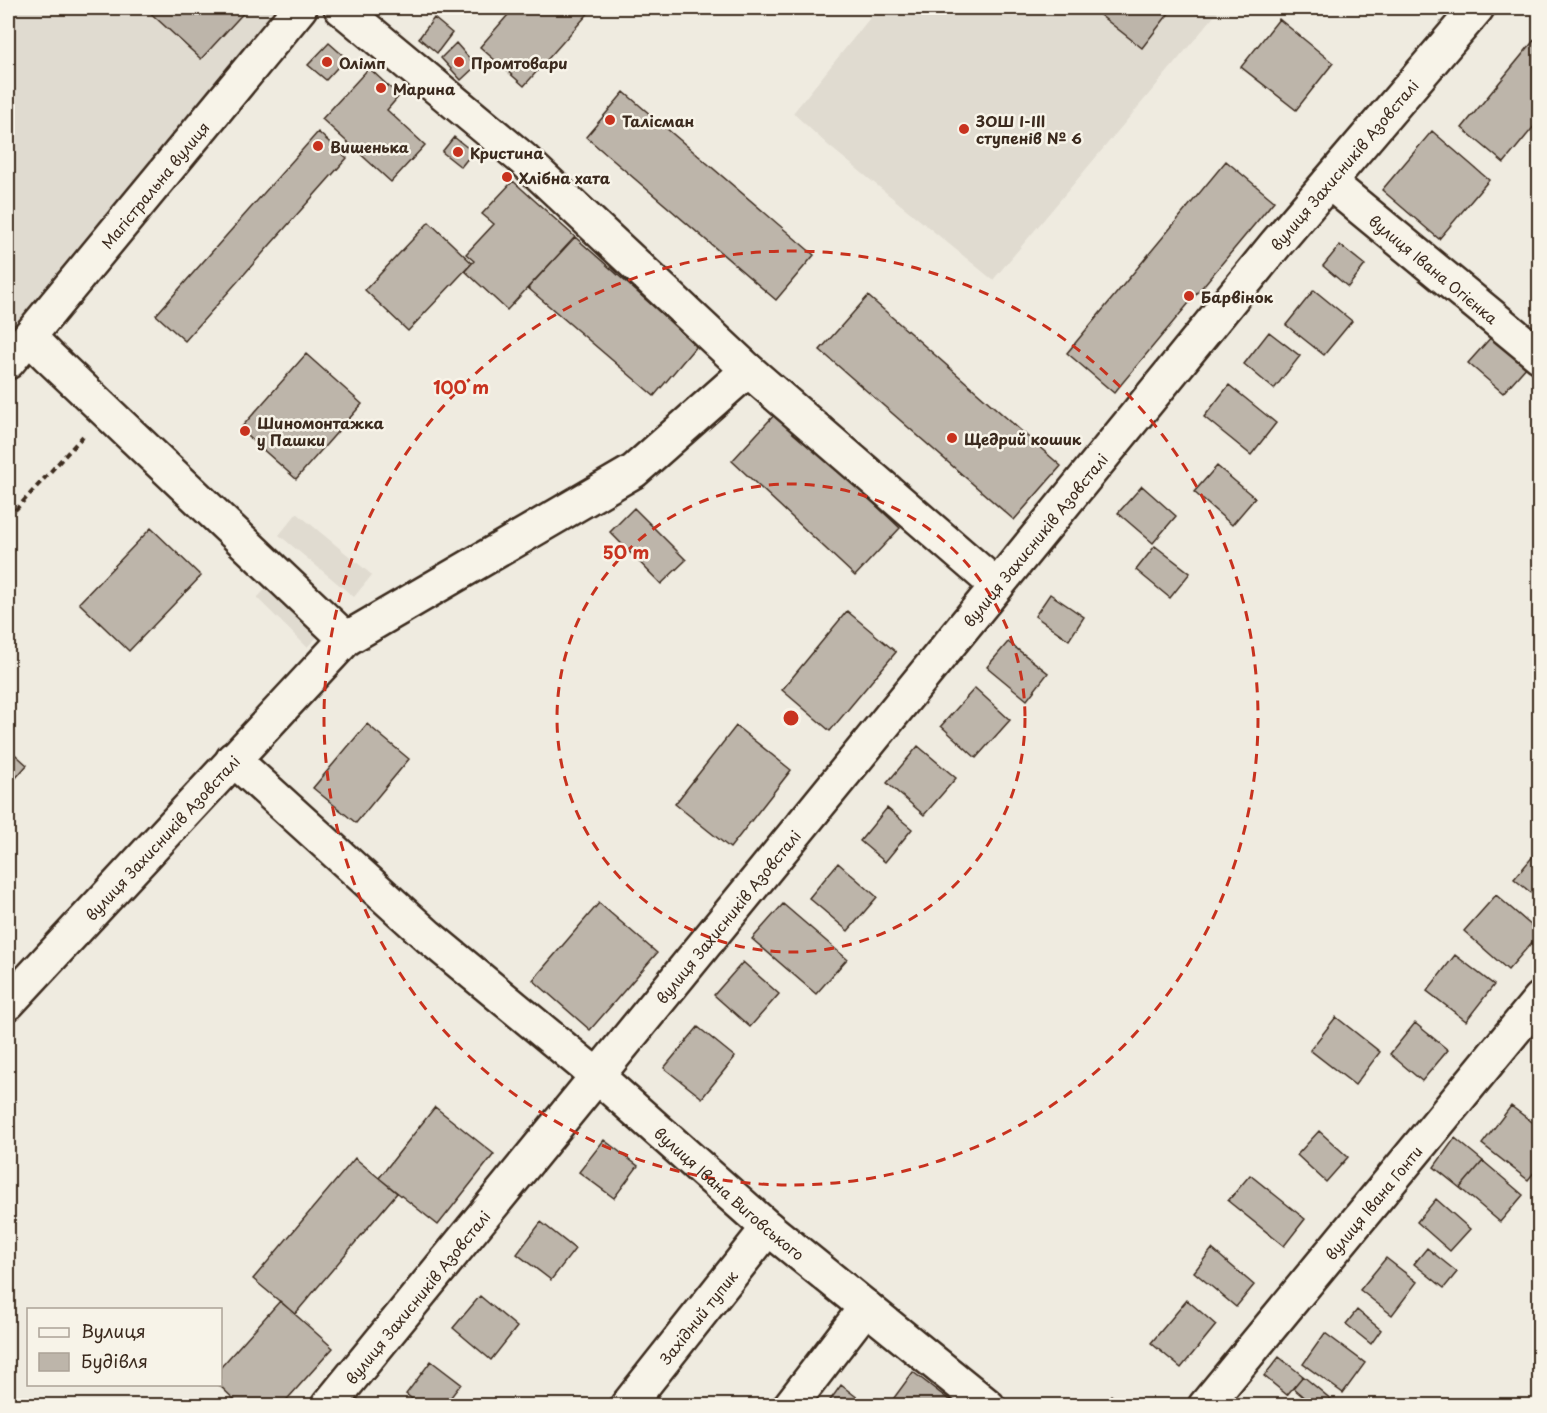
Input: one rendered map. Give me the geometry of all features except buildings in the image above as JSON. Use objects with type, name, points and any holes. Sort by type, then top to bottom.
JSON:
[{"type":"street","name":"Магістральна вулиця","points":[[8,362],[300,8]]},
{"type":"street","points":[[341,8],[523,159],[748,370],[996,586]]},
{"type":"street","name":"вулиця Захисників Азовсталі","points":[[328,1406],[996,586],[1329,182],[1477,8]]},
{"type":"street","name":"вулиця Івана Огієнка","points":[[1329,182],[1539,356]]},
{"type":"street","points":[[29,337],[346,639]]},
{"type":"street","points":[[233,759],[346,639],[634,471],[748,370]]},
{"type":"street","name":"вулиця Захисників Азовсталі","points":[[10,996],[233,759],[428,936],[596,1075]]},
{"type":"street","name":"вулиця Івана Гонти","points":[[1205,1406],[1539,999]]},
{"type":"street","name":"вулиця Івана Виговського","points":[[596,1075],[768,1228],[988,1406]]},
{"type":"street","name":"Західний тупик","points":[[627,1406],[768,1228]]},
{"type":"street","points":[[790,1406],[866,1307]]},
{"type":"path","points":[[8,518],[107,411]]},
{"type":"shaded area","points":[[8,8],[304,8],[8,362]]},
{"type":"shaded area","name":"ЗОШ I-III ступенів № 6","points":[[878,8],[1221,8],[993,280],[829,146],[793,113]]},
{"type":"shaded area","points":[[297,513],[372,575],[354,597],[279,535]]},
{"type":"shaded area","points":[[272,582],[323,631],[307,647],[257,598]]},
{"type":"place","name":"Олімп","points":[[327,62]]},
{"type":"place","name":"Промтовари","points":[[459,62]]},
{"type":"place","name":"Марина","points":[[381,88]]},
{"type":"place","name":"Талісман","points":[[610,120]]},
{"type":"place","name":"ЗОШ I-III ступенів № 6","points":[[964,129]]},
{"type":"place","name":"Вишенька","points":[[318,146]]},
{"type":"place","name":"Кристина","points":[[458,152]]},
{"type":"place","name":"Хлібна хата","points":[[507,177]]},
{"type":"place","name":"Барвінок","points":[[1189,296]]},
{"type":"place","name":"Шиномонтажка у Пашки","points":[[245,431]]},
{"type":"place","name":"Щедрий кошик","points":[[952,438]]}]
